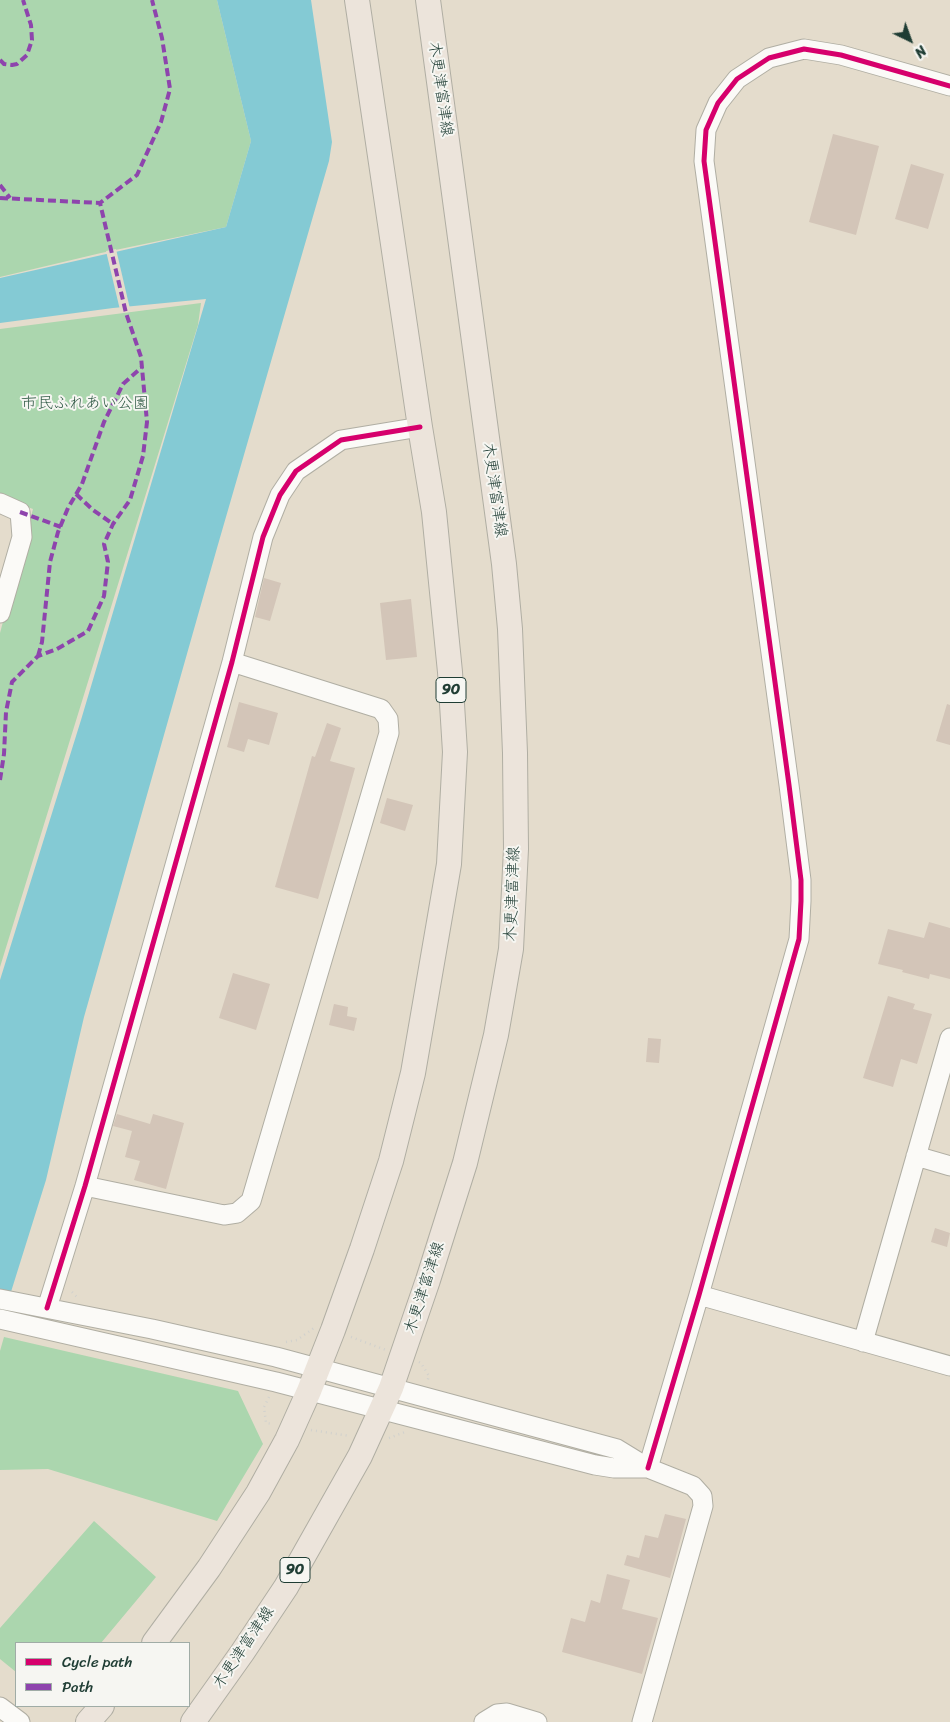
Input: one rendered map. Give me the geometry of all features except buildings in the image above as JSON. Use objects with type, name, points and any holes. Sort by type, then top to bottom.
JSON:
[{"type":"main road","name":"90","points":[[155,1642],[209,1568],[263,1484],[287,1440],[318,1368],[362,1249],[390,1161],[413,1073],[449,864],[455,752],[451,682],[434,512],[357,0]]},
{"type":"main road","name":"木更津富津線","points":[[193,1722],[286,1587],[360,1456],[391,1388],[465,1163],[496,1035],[511,949],[516,849],[513,674],[505,573],[428,0]]},
{"type":"main road","points":[[88,1722],[101,1707]]},
{"type":"street","points":[[648,1468],[699,1295],[799,939],[801,901],[801,880],[789,785],[704,161],[706,130],[718,103],[737,79],[770,58],[804,50],[841,55],[950,86]]},
{"type":"street","points":[[47,1308],[86,1186],[232,662],[263,537],[280,495],[296,471],[341,440],[420,427]]},
{"type":"street","points":[[0,503],[20,512],[22,537],[0,613]]},
{"type":"street","points":[[86,1186],[224,1215],[237,1213],[250,1201],[389,733],[388,719],[381,709],[232,662]]},
{"type":"street","points":[[863,1342],[950,1038]]},
{"type":"street","points":[[916,1156],[950,1166]]},
{"type":"street","points":[[699,1295],[950,1366]]},
{"type":"street","points":[[9,1300],[162,1331],[318,1368],[617,1449],[648,1468],[693,1486],[702,1496],[703,1506],[642,1722]]},
{"type":"street","points":[[6,1321],[309,1391],[595,1465],[614,1468],[648,1468]]},
{"type":"street","points":[[0,1707],[20,1722]]},
{"type":"street","points":[[484,1722],[496,1714],[507,1713],[537,1722]]},
{"type":"path","points":[[297,1340],[319,1325],[421,1363],[429,1376]]},
{"type":"path","points":[[264,1407],[266,1423],[381,1442],[409,1430]]},
{"type":"green space","points":[[0,0],[217,0],[251,141],[226,227],[101,253],[0,277]]},
{"type":"green space","name":"市民ふれあい公園","points":[[201,303],[198,325],[0,967],[0,633],[33,509],[0,497],[0,329]]},
{"type":"green space","points":[[4,1337],[238,1391],[263,1444],[217,1521],[48,1469],[0,1470],[0,1351]]},
{"type":"green space","points":[[94,1521],[156,1577],[102,1642],[15,1642],[15,1671],[0,1659],[0,1628]]},
{"type":"water","points":[[217,0],[311,0],[332,142],[329,161],[84,1017],[46,1180],[0,1327],[0,980],[81,720],[206,299],[113,308],[0,323],[0,278],[226,227],[251,141]]},
{"type":"pier","points":[[116,249],[130,309],[120,310],[106,251]]},
{"type":"marked path","points":[[0,60],[4,64],[12,65],[17,64],[27,55],[32,40],[31,25],[23,0]]},
{"type":"marked path","points":[[0,198],[100,203],[137,175],[161,122],[170,89],[162,38],[152,0]]},
{"type":"marked path","points":[[0,185],[10,198]]},
{"type":"marked path","points":[[0,780],[4,754],[6,712],[12,682],[38,656],[57,649],[88,631],[104,596],[108,562],[104,544],[113,524],[130,500],[143,456],[147,422],[141,357],[126,313],[100,203]]},
{"type":"marked path","points":[[38,656],[42,642],[50,562],[58,532],[68,508],[82,484],[104,422],[123,384],[142,367]]},
{"type":"marked path","points":[[76,494],[93,510],[113,524]]},
{"type":"marked path","points":[[20,512],[61,527]]},
{"type":"cycle path","points":[[648,1468],[699,1295],[799,939],[801,901],[801,880],[789,785],[704,161],[706,130],[718,103],[737,79],[769,58],[804,49],[841,55],[950,86]]},
{"type":"cycle path","points":[[47,1308],[85,1186],[232,662],[263,537],[280,495],[296,471],[341,440],[420,427]]}]
